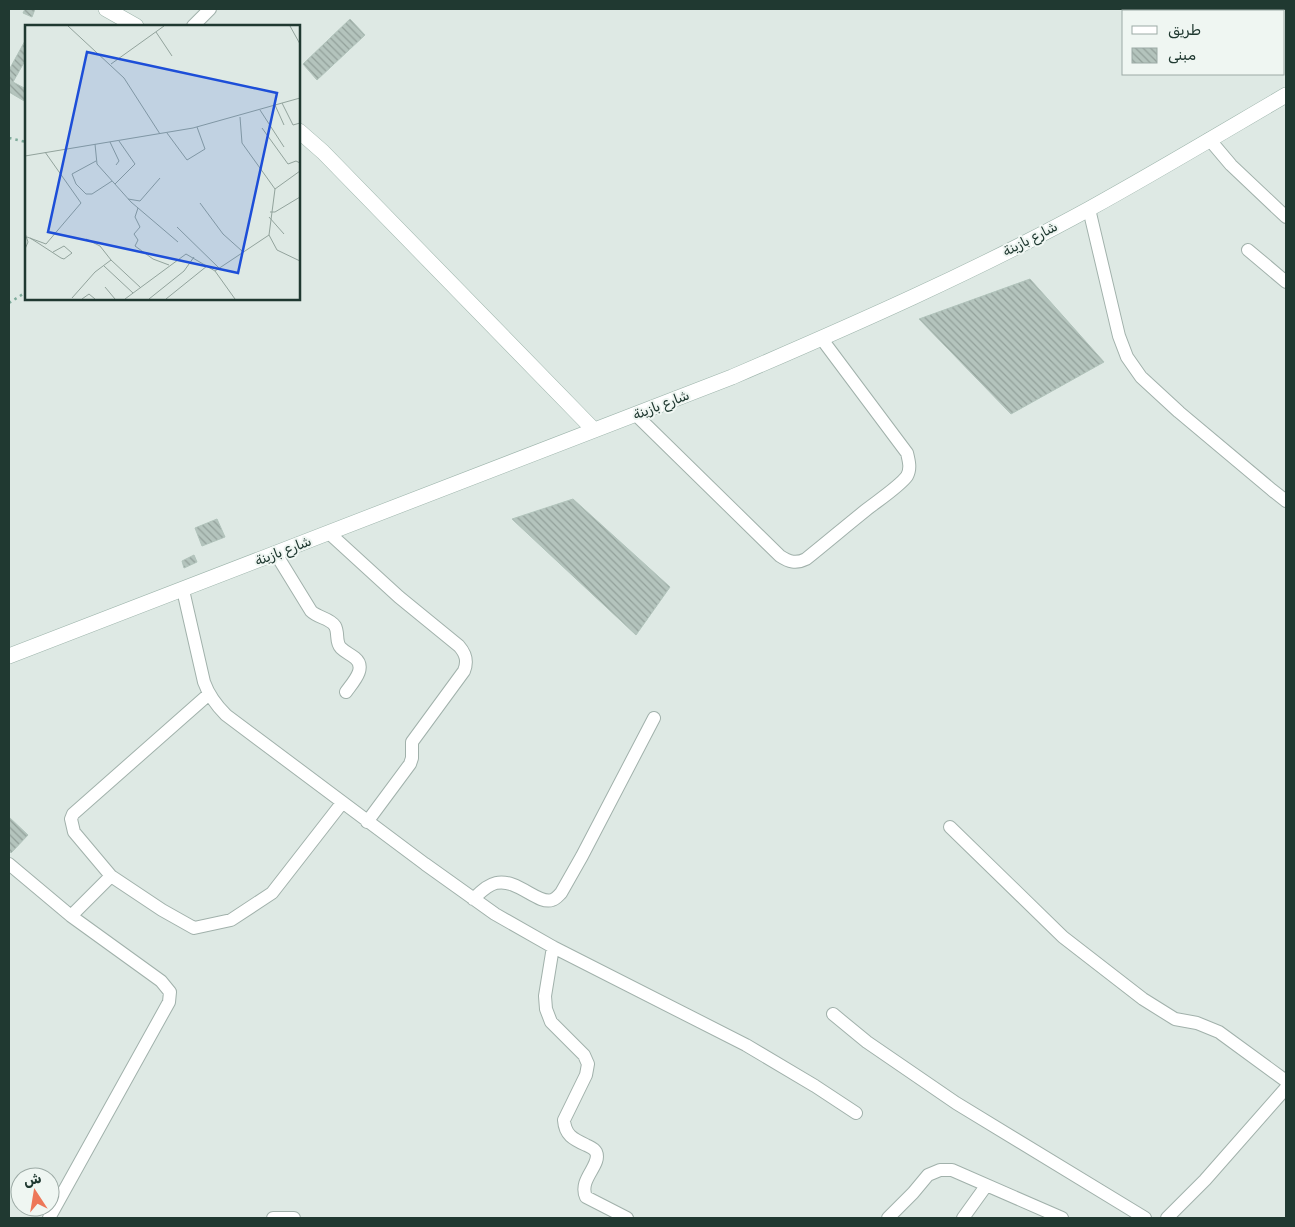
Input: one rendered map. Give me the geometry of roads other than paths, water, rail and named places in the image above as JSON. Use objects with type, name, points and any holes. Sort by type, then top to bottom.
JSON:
[{"type":"street","points":[[106,9],[134,25]]},
{"type":"street","points":[[194,25],[210,9]]},
{"type":"street","name":"شارع بازينة","points":[[9,656],[732,377],[821,338],[937,286],[1089,209],[1286,95]]},
{"type":"street","points":[[300,132],[330,159],[594,430]]},
{"type":"street","points":[[1209,139],[1231,165],[1286,217]]},
{"type":"street","points":[[1089,209],[1119,336],[1126,357],[1141,377],[1179,412],[1286,501]]},
{"type":"street","points":[[1248,250],[1286,282]]},
{"type":"street","points":[[636,414],[780,556],[789,562],[801,562],[889,493],[904,479],[909,469],[907,454],[821,338]]},
{"type":"street","points":[[329,533],[400,597],[459,646],[463,651],[466,661],[464,671],[412,742],[410,764],[367,822]]},
{"type":"street","points":[[276,554],[311,611],[315,615],[334,624],[338,644],[359,662],[359,673],[346,692]]},
{"type":"street","points":[[183,590],[200,669],[209,694],[226,715],[367,822],[495,914],[553,947],[746,1045],[856,1113]]},
{"type":"street","points":[[209,694],[72,814],[71,819],[74,832],[111,876],[162,910],[194,928],[231,920],[272,893],[342,803]]},
{"type":"street","points":[[474,899],[497,882],[512,884],[543,900],[548,901],[557,898],[582,856],[654,718]]},
{"type":"street","points":[[950,827],[1063,937],[1137,994],[1175,1019],[1219,1032],[1286,1081]]},
{"type":"street","points":[[9,864],[71,916],[161,981],[170,992],[169,1002],[49,1218]]},
{"type":"street","points":[[71,916],[111,876]]},
{"type":"street","points":[[553,947],[545,996],[546,1009],[551,1022],[584,1055],[588,1064],[586,1075],[564,1120],[564,1126],[570,1136],[593,1149],[596,1153],[596,1158],[585,1181],[583,1191],[586,1196],[627,1218]]},
{"type":"street","points":[[833,1014],[866,1042],[956,1103],[1145,1218]]},
{"type":"street","points":[[1167,1218],[1205,1180],[1286,1088]]},
{"type":"street","points":[[888,1218],[928,1175],[940,1170],[952,1170],[1062,1218]]},
{"type":"street","points":[[962,1218],[986,1186]]},
{"type":"street","points":[[274,1218],[294,1218]]}]
